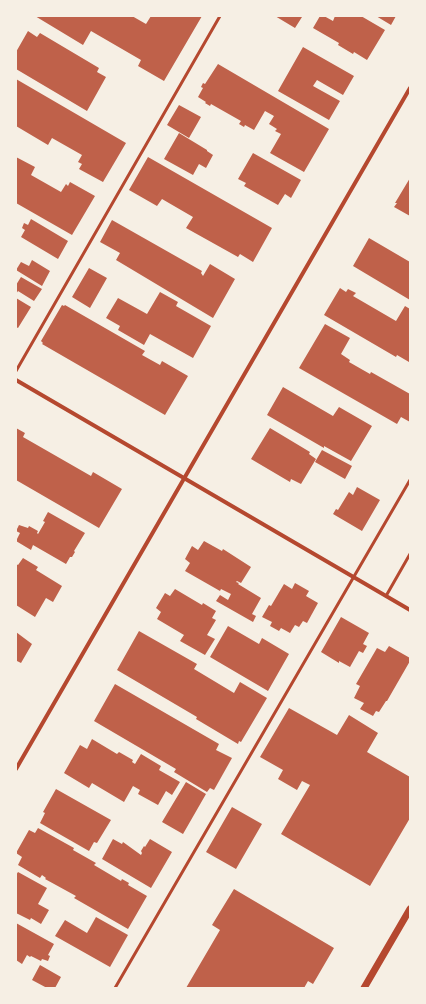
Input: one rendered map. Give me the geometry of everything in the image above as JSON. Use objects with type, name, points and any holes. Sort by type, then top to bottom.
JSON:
[{"type":"street","points":[[16,769],[410,88]]},
{"type":"street","points":[[16,380],[410,610]]},
{"type":"street","points":[[364,988],[410,909]]},
{"type":"lane","points":[[16,371],[220,16]]},
{"type":"lane","points":[[115,988],[410,480]]},
{"type":"lane","points":[[386,596],[410,554]]},
{"type":"building","points":[[35,16],[132,16],[146,24],[151,16],[202,16],[164,81],[138,66],[141,60],[91,31],[83,45]]},
{"type":"building","points":[[275,16],[301,16],[302,17],[295,28]]},
{"type":"building","points":[[320,16],[324,16],[333,21],[335,16],[361,16],[385,30],[367,60],[354,52],[353,54],[338,45],[339,43],[313,28]]},
{"type":"building","points":[[376,16],[396,16],[391,25]]},
{"type":"building","points":[[28,31],[37,37],[40,33],[99,68],[97,72],[106,77],[87,111],[16,69],[16,52]]},
{"type":"building","points":[[303,47],[354,76],[343,95],[317,80],[313,86],[340,101],[329,120],[278,91]]},
{"type":"building","points":[[218,64],[329,129],[304,172],[270,153],[281,134],[275,131],[277,129],[269,124],[274,116],[265,111],[254,130],[245,125],[244,127],[239,124],[241,121],[211,104],[210,106],[198,97],[203,88],[201,87],[203,83],[205,84]]},
{"type":"building","points":[[16,79],[126,143],[103,182],[79,169],[82,164],[78,162],[82,155],[52,138],[48,145],[16,126]]},
{"type":"building","points":[[179,105],[201,117],[189,138],[167,125]]},
{"type":"building","points":[[179,133],[213,155],[206,168],[199,164],[193,175],[164,159]]},
{"type":"building","points":[[253,153],[301,180],[291,198],[285,194],[278,205],[244,186],[246,183],[238,179]]},
{"type":"building","points":[[16,157],[35,167],[31,175],[61,192],[66,184],[68,186],[70,182],[95,196],[72,235],[16,203]]},
{"type":"building","points":[[148,157],[272,228],[253,262],[240,254],[238,257],[186,228],[193,217],[162,199],[157,206],[129,190]]},
{"type":"building","points":[[410,178],[410,216],[394,207]]},
{"type":"building","points":[[31,219],[68,241],[58,259],[21,237],[25,230],[22,228],[24,223],[28,225]]},
{"type":"building","points":[[112,220],[202,271],[201,273],[203,276],[210,264],[235,279],[213,318],[116,260],[120,253],[100,242]]},
{"type":"building","points":[[369,238],[410,262],[410,300],[353,266]]},
{"type":"building","points":[[32,260],[50,271],[42,286],[16,270],[21,262],[29,266]]},
{"type":"building","points":[[89,268],[107,278],[90,308],[72,297]]},
{"type":"building","points":[[21,277],[42,289],[34,301],[18,291],[16,294],[16,285]]},
{"type":"building","points":[[340,288],[346,292],[348,289],[356,293],[353,296],[396,321],[405,306],[410,309],[409,362],[397,355],[396,357],[324,315]]},
{"type":"building","points":[[160,292],[178,302],[176,306],[211,326],[193,358],[150,334],[144,345],[118,330],[120,326],[106,318],[118,298],[147,314]]},
{"type":"building","points":[[16,298],[31,307],[18,328],[16,327]]},
{"type":"building","points":[[62,305],[65,305],[145,351],[142,355],[160,365],[162,361],[188,376],[165,415],[42,344],[43,343],[41,341]]},
{"type":"building","points":[[325,324],[350,338],[341,354],[350,360],[349,362],[370,374],[371,372],[410,394],[410,422],[401,417],[397,424],[299,368]]},
{"type":"building","points":[[283,387],[333,416],[339,407],[372,426],[351,461],[324,446],[324,448],[267,415]]},
{"type":"building","points":[[16,428],[25,433],[23,437],[91,476],[93,472],[122,489],[99,528],[16,480]]},
{"type":"building","points":[[270,428],[310,452],[309,454],[316,459],[301,484],[291,479],[290,482],[251,459]]},
{"type":"building","points":[[322,450],[352,466],[345,479],[315,462]]},
{"type":"building","points":[[357,487],[380,500],[362,531],[333,514],[336,509],[338,510],[349,492],[353,495]]},
{"type":"building","points":[[48,512],[85,533],[72,557],[70,557],[66,564],[33,545],[31,550],[16,541],[20,533],[16,531],[19,525],[28,528],[29,526],[38,531],[38,534],[45,522],[43,521]]},
{"type":"building","points":[[204,541],[222,551],[223,549],[251,567],[241,583],[236,582],[261,598],[252,614],[256,616],[253,622],[216,601],[220,595],[228,600],[231,594],[221,589],[220,591],[185,571],[190,563],[185,559],[192,546],[198,550]]},
{"type":"building","points":[[23,558],[38,567],[36,570],[62,586],[53,602],[46,598],[35,617],[16,605],[16,564],[18,565]]},
{"type":"building","points":[[295,583],[309,591],[306,596],[318,603],[307,623],[303,621],[299,627],[295,625],[290,633],[281,628],[279,631],[270,626],[272,622],[262,617],[269,605],[271,606],[284,584],[292,589]]},
{"type":"building","points":[[175,589],[202,605],[203,603],[216,611],[212,618],[216,620],[207,635],[215,639],[205,655],[180,641],[184,635],[157,619],[161,612],[156,608],[165,593],[170,596]]},
{"type":"building","points":[[341,617],[369,633],[363,644],[367,646],[363,653],[359,651],[350,667],[339,661],[339,663],[321,652]]},
{"type":"building","points":[[228,626],[259,644],[262,638],[289,654],[268,691],[210,657]]},
{"type":"building","points":[[139,631],[197,664],[194,669],[234,693],[240,682],[267,698],[241,742],[239,741],[238,744],[196,719],[197,717],[117,670]]},
{"type":"building","points":[[16,632],[32,644],[21,663],[17,661],[16,663]]},
{"type":"building","points":[[389,646],[410,658],[410,661],[387,701],[379,712],[376,711],[373,716],[360,709],[364,703],[354,698],[360,686],[356,684],[377,648],[385,652]]},
{"type":"building","points":[[115,684],[219,744],[216,750],[232,758],[214,790],[210,788],[207,792],[174,772],[176,769],[94,721]]},
{"type":"building","points":[[289,708],[337,735],[349,715],[378,733],[367,752],[410,777],[410,818],[370,886],[281,834],[310,785],[302,781],[297,790],[278,779],[283,770],[260,757]]},
{"type":"building","points":[[92,739],[117,754],[119,752],[133,760],[132,762],[135,764],[141,754],[161,766],[159,770],[180,782],[172,795],[166,791],[158,805],[138,794],[140,790],[133,786],[124,802],[92,783],[89,788],[64,773],[80,745],[87,749]]},
{"type":"building","points":[[186,782],[206,794],[183,834],[162,822]]},
{"type":"building","points":[[56,789],[111,820],[97,843],[94,842],[89,851],[40,823],[45,813],[43,812]]},
{"type":"building","points":[[232,807],[262,824],[236,869],[206,852]]},
{"type":"building","points":[[38,828],[74,848],[73,850],[96,863],[94,865],[121,881],[122,879],[129,883],[128,885],[147,896],[128,929],[74,898],[76,896],[45,879],[46,878],[42,875],[40,878],[18,865],[22,857],[16,853],[29,830],[35,833]]},
{"type":"building","points":[[113,839],[122,844],[123,842],[141,855],[141,851],[150,839],[172,852],[151,888],[102,859]]},
{"type":"building","points":[[18,872],[47,888],[38,904],[49,910],[41,924],[31,918],[30,920],[16,913],[16,875]]},
{"type":"building","points":[[234,889],[334,948],[313,984],[308,981],[304,988],[186,988],[220,930],[212,925]]},
{"type":"building","points":[[96,917],[128,935],[110,967],[55,936],[65,920],[87,933]]},
{"type":"building","points":[[16,923],[54,944],[48,955],[50,956],[48,961],[42,959],[41,961],[27,955],[22,964],[16,960]]},
{"type":"building","points":[[40,965],[61,977],[55,988],[47,988],[32,980]]}]
